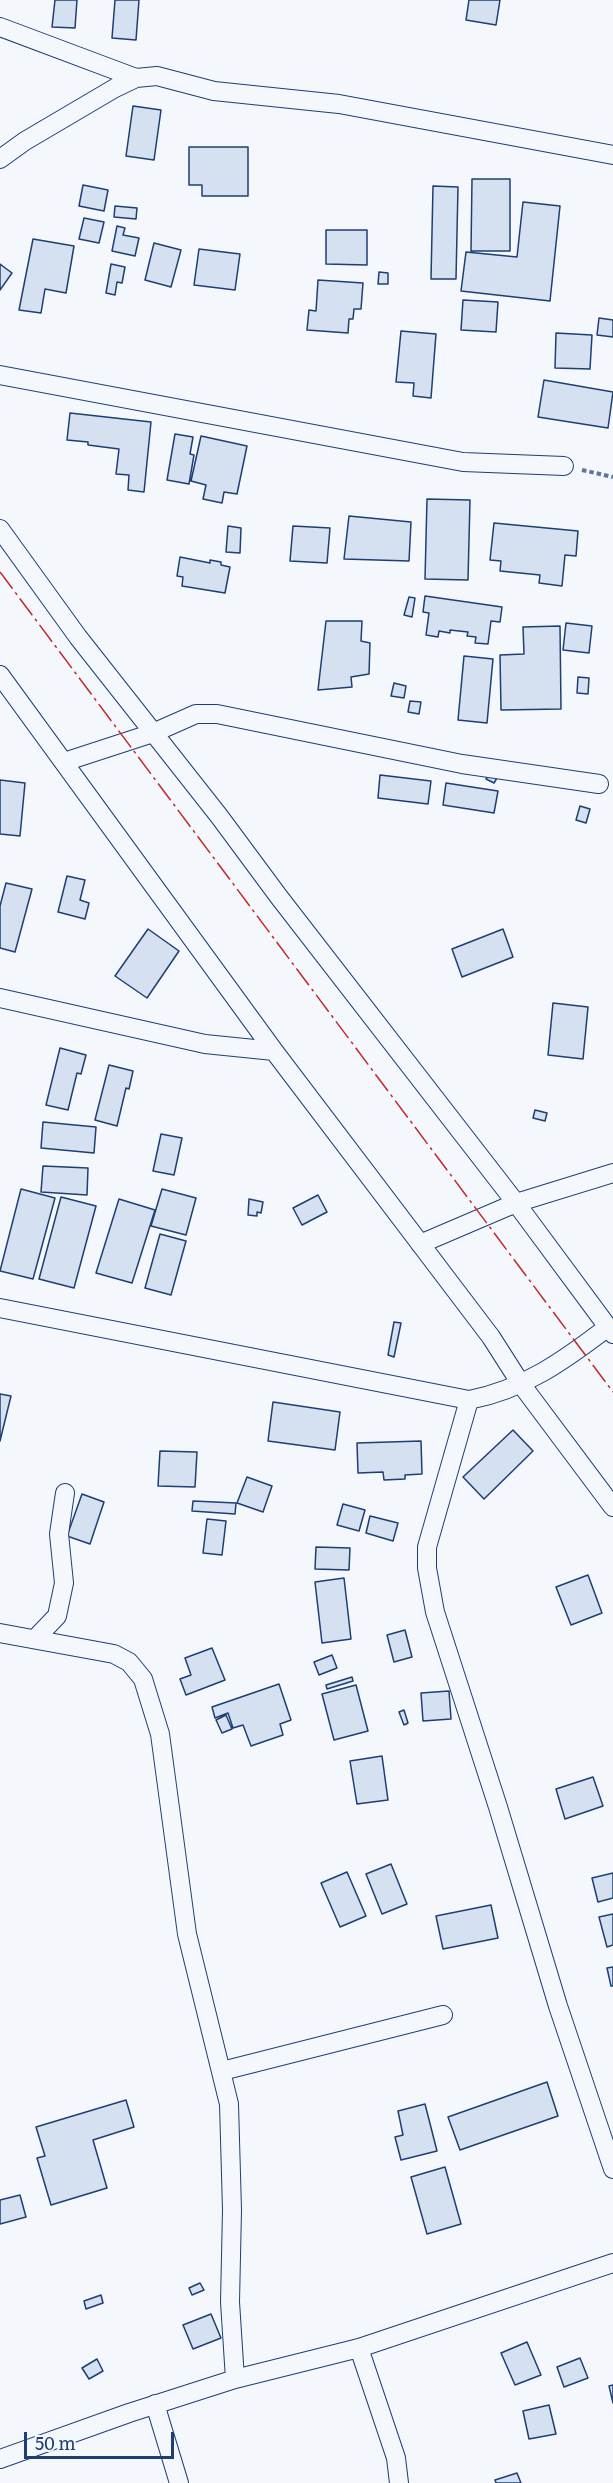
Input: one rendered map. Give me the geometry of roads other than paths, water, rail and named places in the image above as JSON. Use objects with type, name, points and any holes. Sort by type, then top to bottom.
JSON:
[{"type":"street","points":[[0,27],[136,78]]},
{"type":"street","points":[[0,159],[25,141],[136,78],[157,76],[214,91],[339,104],[613,155]]},
{"type":"street","points":[[0,375],[463,462],[564,466]]},
{"type":"street","points":[[0,529],[78,638],[516,1203],[610,1331],[561,1363],[521,1384],[489,1396],[469,1400],[0,1308]]},
{"type":"street","points":[[0,675],[274,1051],[491,1337],[521,1384],[613,1507]]},
{"type":"street","points":[[64,762],[153,733],[196,714],[217,714],[462,764],[599,784]]},
{"type":"street","points":[[0,998],[205,1044],[274,1051]]},
{"type":"street","points":[[420,1244],[516,1203],[613,1173]]},
{"type":"street","points":[[469,1400],[427,1547],[427,1568],[435,1612],[498,1807],[558,2006],[613,2169]]},
{"type":"street","points":[[35,1639],[57,1616],[60,1605],[64,1583],[59,1534],[65,1493]]},
{"type":"street","points":[[0,1633],[114,1654],[129,1662],[143,1679],[160,1734],[187,1934],[229,2104],[232,2210],[230,2302],[236,2379]]},
{"type":"street","points":[[222,2071],[443,2015]]},
{"type":"street","points":[[0,2459],[155,2404],[236,2379],[359,2348],[613,2264]]},
{"type":"street","points":[[359,2348],[396,2458],[399,2483]]},
{"type":"street","points":[[155,2404],[179,2483]]}]
